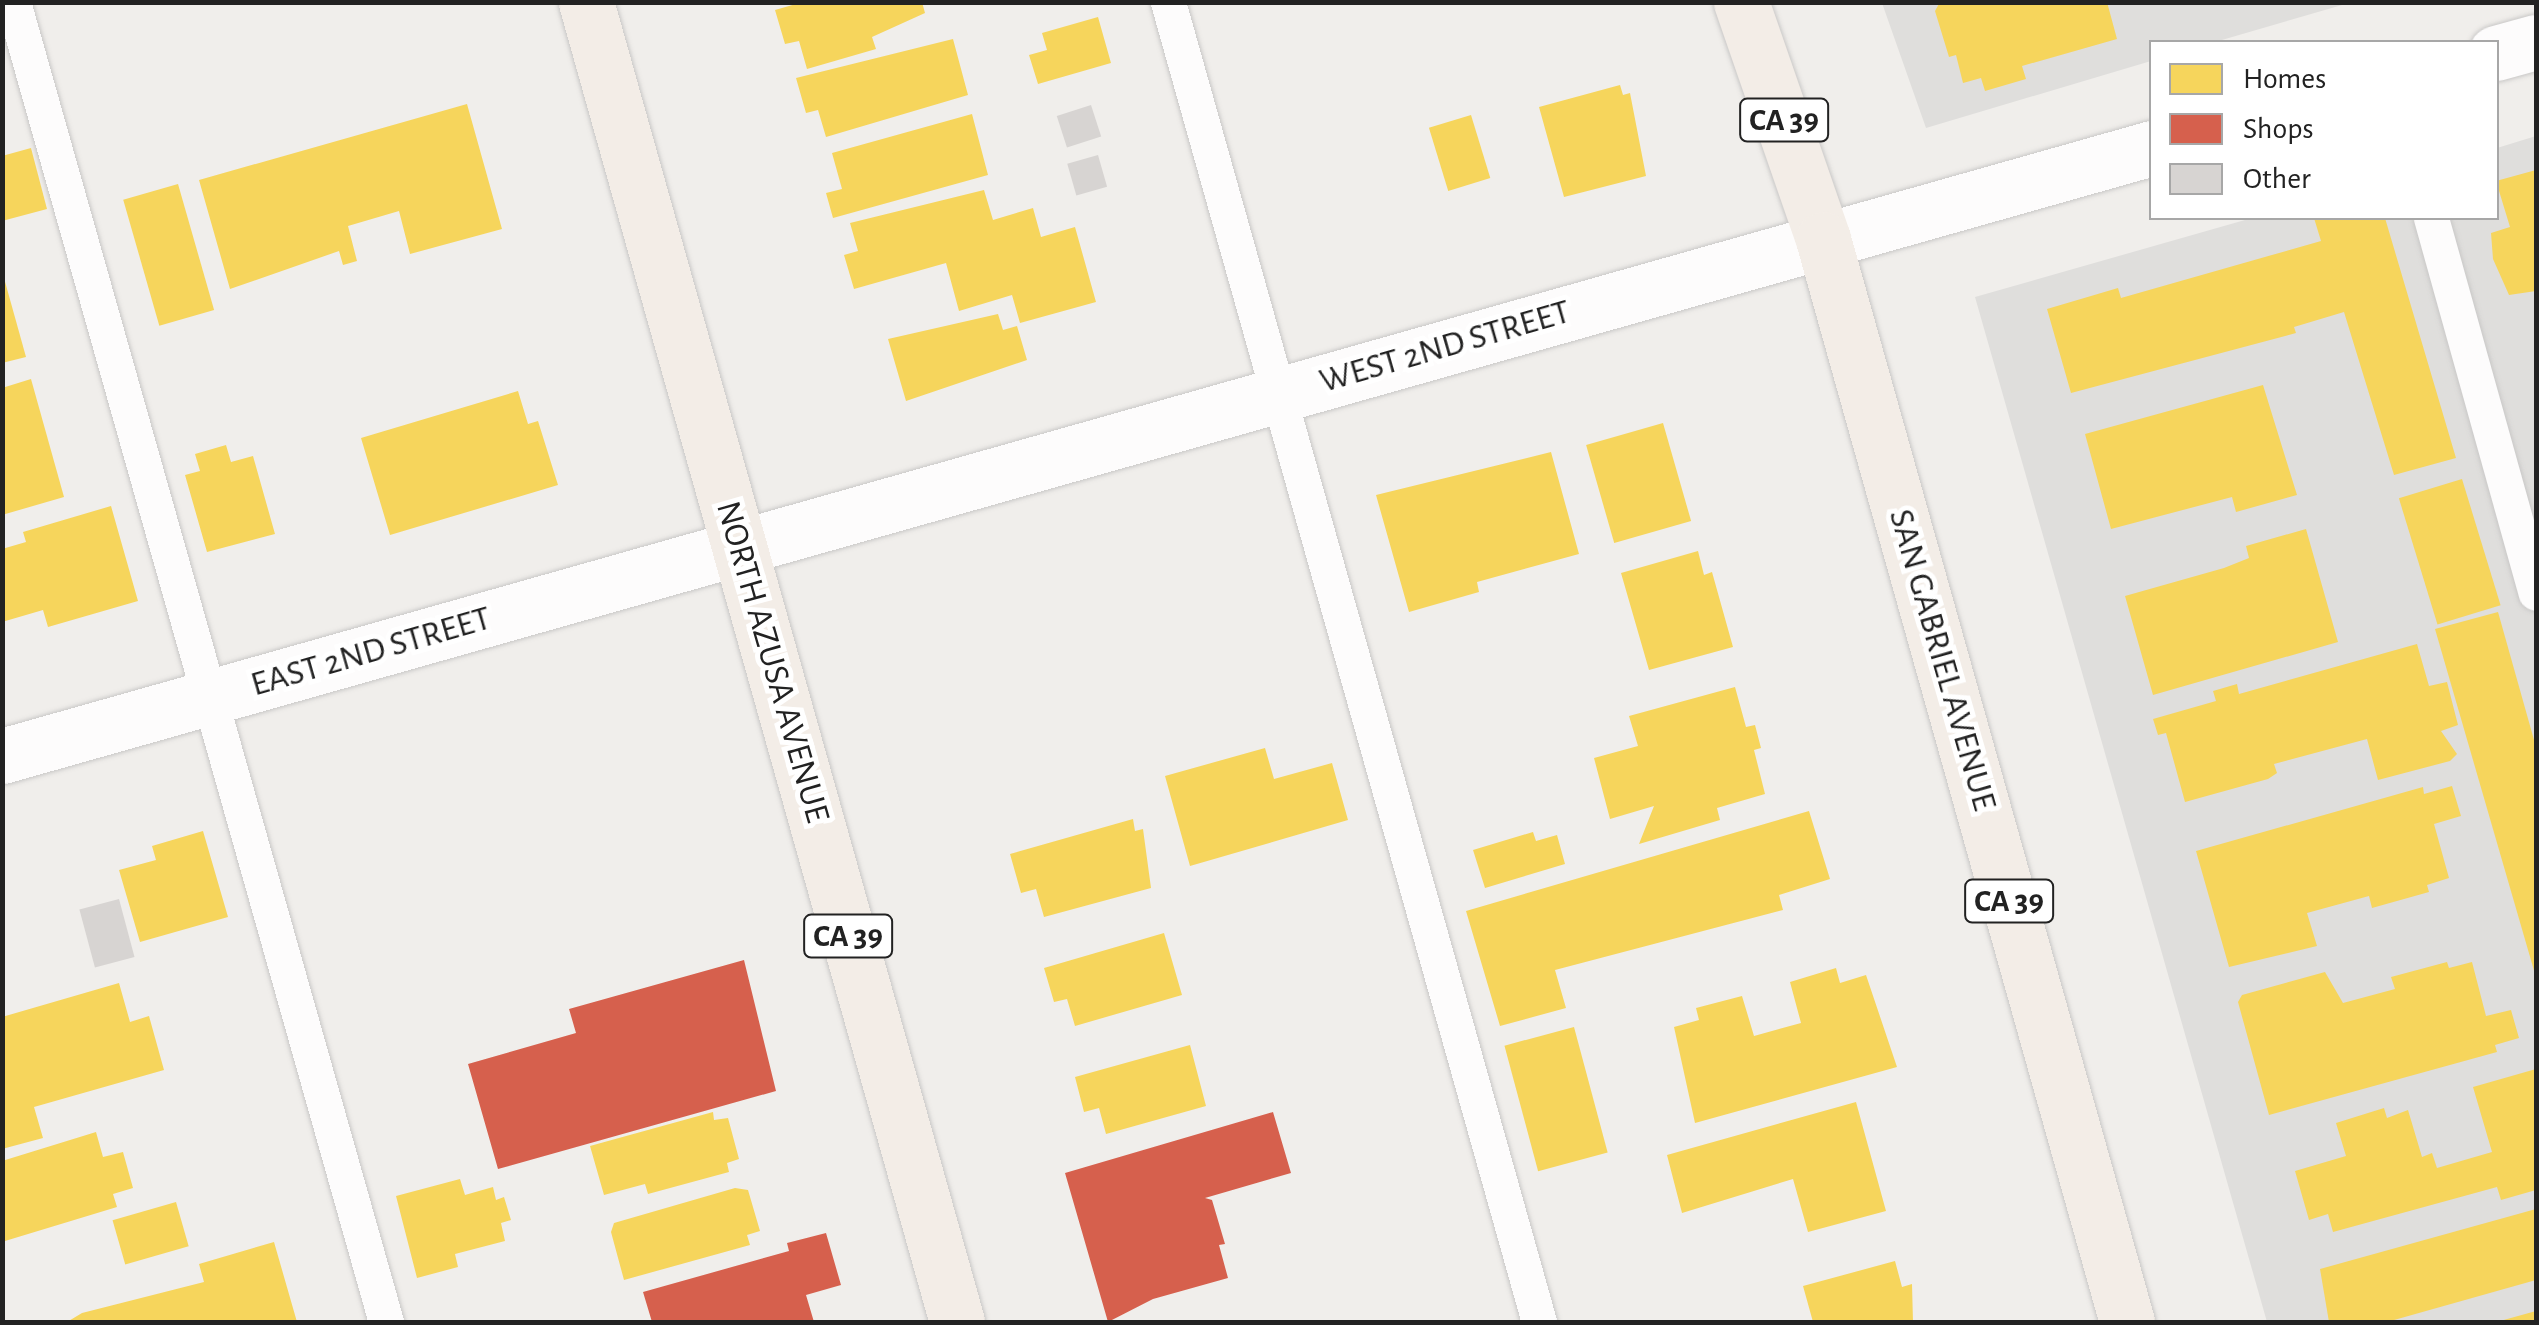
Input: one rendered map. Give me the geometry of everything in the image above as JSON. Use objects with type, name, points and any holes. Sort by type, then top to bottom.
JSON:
[{"type":"main road","name":"NORTH AZUSA AVENUE","points":[[586,2],[956,1322]]},
{"type":"main road","name":"SAN GABRIEL AVENUE","points":[[1741,2],[1823,239],[2127,1322]]},
{"type":"street","points":[[2499,51],[2536,42]]},
{"type":"street","name":"WEST 2ND STREET","points":[[740,549],[2149,149]]},
{"type":"street","name":"EAST 2ND STREET","points":[[2,756],[740,549]]},
{"type":"lane","points":[[13,2],[386,1322]]},
{"type":"lane","points":[[1168,2],[1539,1322]]},
{"type":"lane","points":[[2432,220],[2536,593]]},
{"type":"shaded area","points":[[1882,3],[2349,3],[2222,40],[2149,40],[2149,62],[1926,128]]},
{"type":"shaded area","points":[[2536,136],[2536,1322],[2267,1322],[1975,297],[2245,220],[2499,220],[2499,147]]},
{"type":"building: Homes","points":[[803,2],[922,2],[925,13],[872,37],[876,49],[807,69],[799,41],[785,44],[775,10]]},
{"type":"building: Homes","points":[[1940,2],[2107,2],[2117,39],[2022,66],[2026,79],[1985,91],[1981,78],[1963,83],[1956,55],[1949,57],[1935,11]]},
{"type":"building: Homes","points":[[1098,17],[1111,63],[1038,84],[1029,55],[1047,50],[1042,33]]},
{"type":"building: Homes","points":[[953,39],[968,95],[826,137],[818,110],[806,113],[796,78]]},
{"type":"building: Homes","points":[[1620,85],[1623,95],[1630,93],[1646,176],[1564,197],[1539,107]]},
{"type":"building: Homes","points":[[467,104],[502,229],[410,254],[399,211],[348,226],[357,261],[343,265],[339,251],[230,289],[199,180]]},
{"type":"building: Homes","points":[[972,114],[988,175],[833,218],[826,193],[842,189],[832,153]]},
{"type":"building: Homes","points":[[1471,115],[1490,178],[1448,191],[1429,128]]},
{"type":"building: Homes","points":[[31,148],[47,209],[2,221],[2,156]]},
{"type":"building: Homes","points":[[2536,170],[2536,291],[2509,295],[2493,259],[2491,233],[2510,227],[2499,180]]},
{"type":"building: Homes","points":[[178,184],[214,310],[159,326],[123,200]]},
{"type":"building: Homes","points":[[984,190],[993,220],[1033,208],[1041,237],[1075,227],[1096,302],[1020,323],[1012,295],[959,311],[946,263],[854,289],[844,255],[858,251],[850,223]]},
{"type":"building: Homes","points":[[2315,220],[2386,220],[2456,458],[2394,475],[2344,312],[2294,327],[2296,333],[2071,393],[2047,309],[2118,288],[2121,298],[2321,241]]},
{"type":"building: Homes","points":[[2,279],[26,357],[2,363]]},
{"type":"building: Homes","points":[[998,314],[1003,330],[1017,326],[1027,360],[906,401],[888,339]]},
{"type":"building: Homes","points":[[31,379],[64,497],[2,515],[2,388]]},
{"type":"building: Homes","points":[[2263,385],[2297,495],[2236,512],[2232,497],[2111,529],[2085,434]]},
{"type":"building: Homes","points":[[518,391],[528,424],[538,421],[558,485],[390,535],[361,438]]},
{"type":"building: Homes","points":[[1663,423],[1691,521],[1614,543],[1586,445]]},
{"type":"building: Homes","points":[[226,445],[231,462],[253,456],[275,534],[207,552],[185,475],[200,471],[195,454]]},
{"type":"building: Homes","points":[[1551,452],[1579,554],[1477,582],[1479,592],[1409,612],[1376,495]]},
{"type":"building: Homes","points":[[2462,479],[2501,605],[2437,625],[2399,498]]},
{"type":"building: Homes","points":[[111,506],[138,601],[48,627],[43,610],[2,622],[2,549],[26,542],[23,532]]},
{"type":"building: Homes","points":[[2306,529],[2338,642],[2153,695],[2125,596],[2224,568],[2249,558],[2246,546]]},
{"type":"building: Homes","points":[[1698,551],[1704,575],[1712,572],[1733,647],[1649,670],[1621,573]]},
{"type":"building: Homes","points":[[2498,612],[2536,747],[2535,974],[2435,629]]},
{"type":"building: Homes","points":[[2417,644],[2429,686],[2447,682],[2458,725],[2441,731],[2457,754],[2450,761],[2378,780],[2367,739],[2274,764],[2277,773],[2268,779],[2185,802],[2166,733],[2158,735],[2153,719],[2216,701],[2213,691],[2237,684],[2239,694]]},
{"type":"building: Homes","points":[[1735,687],[1746,727],[1755,725],[1761,748],[1754,750],[1765,794],[1717,808],[1720,820],[1639,844],[1654,806],[1610,819],[1594,758],[1638,746],[1629,716]]},
{"type":"building: Homes","points":[[1265,748],[1274,779],[1332,763],[1348,820],[1190,866],[1165,776]]},
{"type":"building: Homes","points":[[2452,786],[2461,816],[2434,824],[2449,878],[2427,885],[2429,892],[2372,908],[2369,896],[2307,913],[2317,946],[2229,967],[2196,851],[2423,787],[2424,794]]},
{"type":"building: Homes","points":[[1809,811],[1830,879],[1779,895],[1783,910],[1555,970],[1566,1008],[1500,1026],[1466,911]]},
{"type":"building: Homes","points":[[1133,819],[1135,831],[1143,829],[1151,888],[1044,917],[1036,889],[1021,893],[1010,854]]},
{"type":"building: Homes","points":[[203,831],[228,917],[140,942],[119,870],[156,860],[152,846]]},
{"type":"building: Homes","points":[[1533,832],[1536,841],[1557,835],[1565,864],[1485,888],[1473,850]]},
{"type":"building: Homes","points":[[1164,933],[1182,995],[1075,1026],[1067,999],[1054,1002],[1044,968]]},
{"type":"building: Homes","points":[[2447,962],[2449,968],[2472,962],[2486,1016],[2511,1010],[2519,1038],[2495,1045],[2497,1052],[2269,1115],[2238,1002],[2242,995],[2325,972],[2343,1003],[2395,989],[2391,977]]},
{"type":"building: Homes","points":[[1836,968],[1840,983],[1866,975],[1897,1067],[1695,1123],[1674,1027],[1699,1020],[1696,1008],[1742,996],[1754,1036],[1801,1023],[1790,982]]},
{"type":"building: Homes","points":[[119,983],[130,1022],[149,1016],[164,1070],[34,1107],[43,1138],[2,1149],[2,1017]]},
{"type":"building: Homes","points":[[1574,1027],[1608,1153],[1538,1171],[1504,1046]]},
{"type":"building: Homes","points":[[1190,1045],[1206,1106],[1106,1134],[1099,1108],[1084,1112],[1075,1077]]},
{"type":"building: Homes","points":[[2536,1069],[2536,1190],[2501,1200],[2497,1187],[2333,1232],[2328,1214],[2309,1220],[2295,1171],[2346,1156],[2336,1123],[2384,1108],[2387,1118],[2408,1110],[2422,1157],[2432,1153],[2437,1168],[2492,1152],[2473,1087]]},
{"type":"building: Homes","points":[[1856,1102],[1886,1211],[1808,1232],[1793,1179],[1682,1213],[1667,1155]]},
{"type":"building: Homes","points":[[713,1112],[714,1120],[728,1118],[739,1159],[727,1163],[729,1172],[648,1194],[645,1184],[604,1195],[590,1146]]},
{"type":"building: Homes","points":[[96,1132],[103,1157],[123,1152],[133,1188],[113,1194],[117,1207],[5,1241],[2,1161]]},
{"type":"building: Homes","points":[[460,1179],[465,1195],[493,1187],[496,1200],[504,1197],[511,1220],[501,1223],[505,1241],[455,1254],[458,1267],[417,1278],[396,1196]]},
{"type":"building: Homes","points":[[735,1188],[748,1190],[760,1231],[747,1235],[750,1245],[624,1280],[611,1232],[614,1223]]},
{"type":"building: Homes","points":[[176,1202],[189,1246],[125,1264],[113,1220]]},
{"type":"building: Homes","points":[[2536,1209],[2536,1280],[2387,1322],[2329,1322],[2320,1269]]},
{"type":"building: Homes","points":[[274,1242],[297,1322],[67,1322],[82,1313],[204,1282],[199,1264]]},
{"type":"building: Homes","points":[[1895,1261],[1902,1287],[1912,1284],[1913,1322],[1813,1322],[1803,1286]]},
{"type":"building: Homes","points":[[2536,1311],[2536,1322],[2500,1322],[2500,1321]]},
{"type":"building: Shops","points":[[744,960],[776,1091],[498,1169],[468,1064],[576,1033],[569,1009]]},
{"type":"building: Shops","points":[[1273,1112],[1291,1173],[1205,1198],[1212,1200],[1225,1244],[1219,1245],[1228,1278],[1153,1299],[1108,1322],[1065,1173]]},
{"type":"building: Shops","points":[[826,1233],[841,1285],[806,1295],[814,1322],[652,1322],[643,1292],[789,1251],[787,1243]]},
{"type":"building: Other","points":[[1091,105],[1101,136],[1067,148],[1057,116]]},
{"type":"building: Other","points":[[1098,155],[1107,187],[1076,196],[1067,164]]},
{"type":"building: Other","points":[[119,899],[135,957],[95,968],[79,910]]}]
